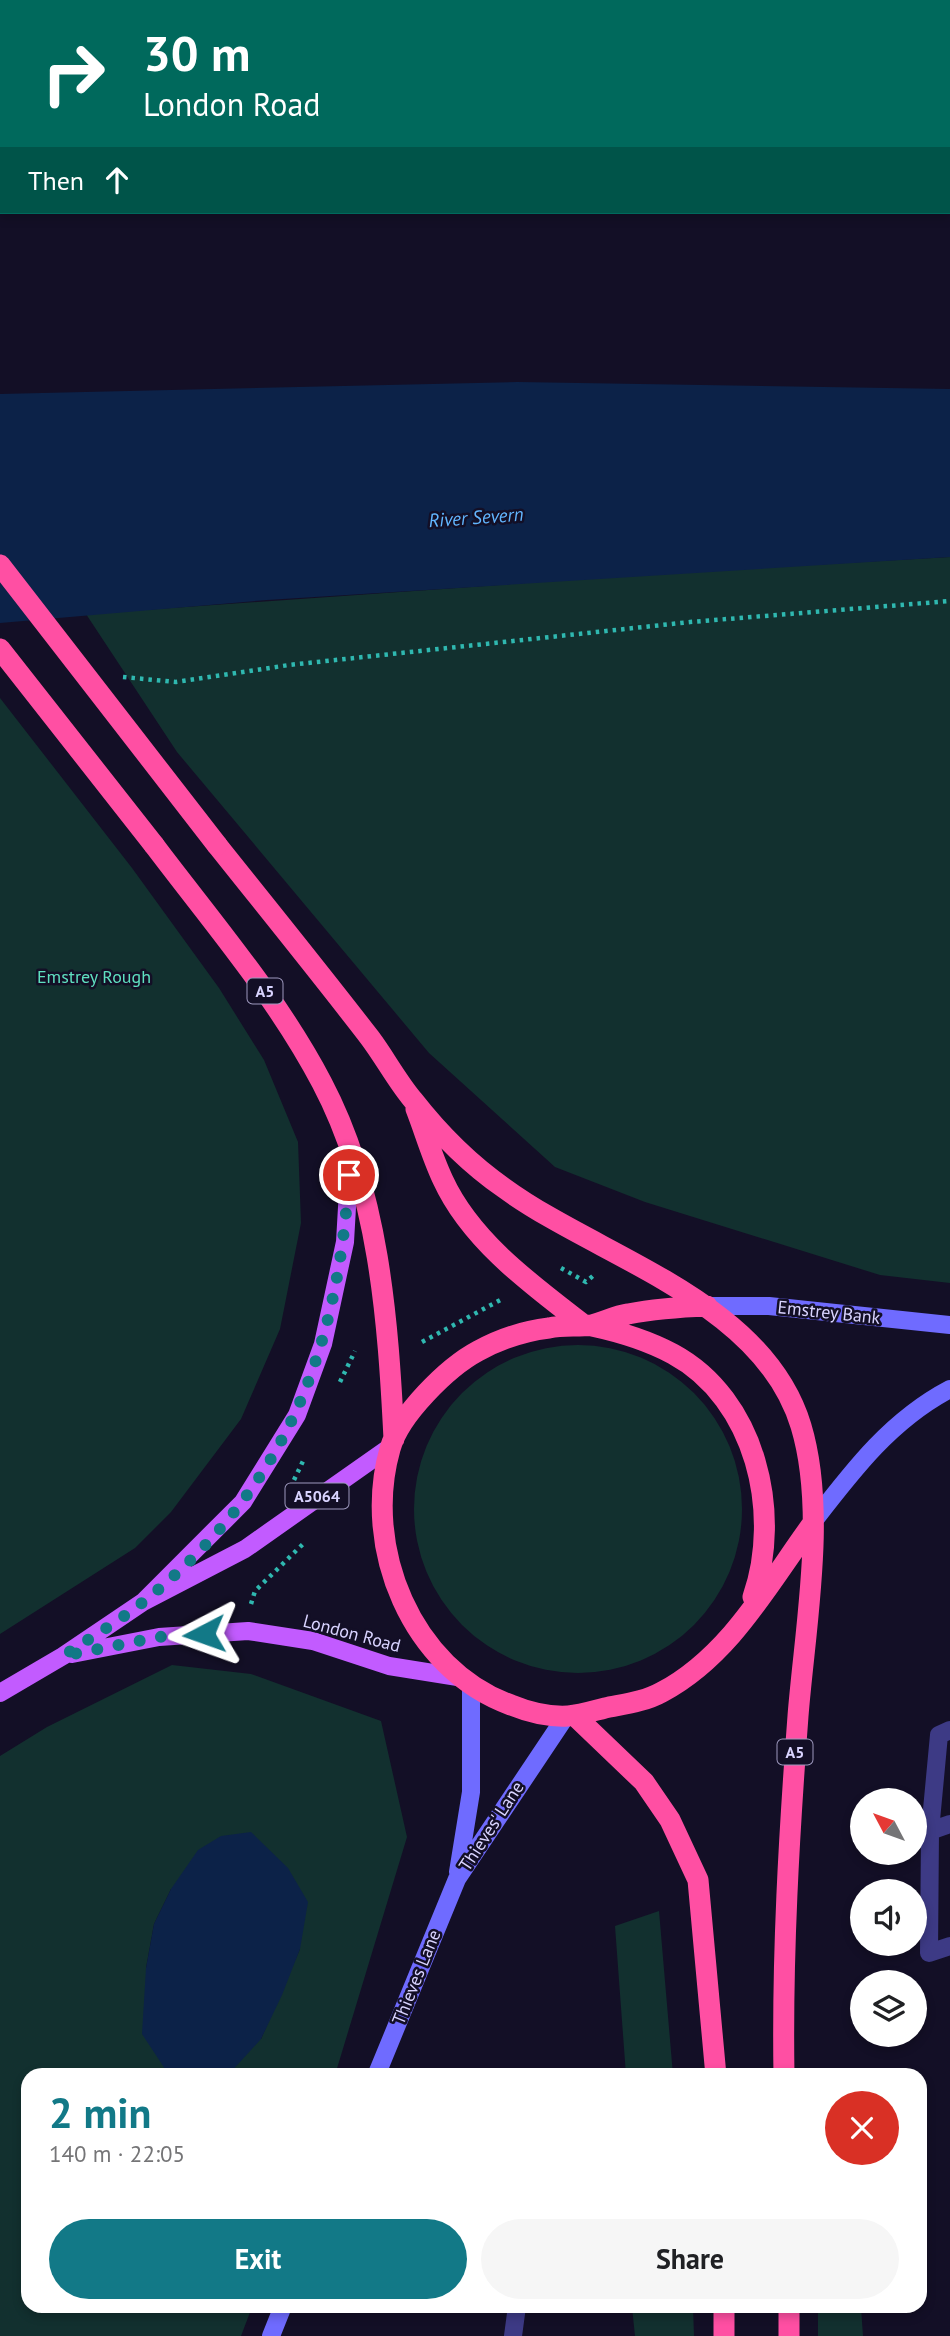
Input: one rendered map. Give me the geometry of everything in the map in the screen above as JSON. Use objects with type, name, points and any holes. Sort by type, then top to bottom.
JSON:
[{"type":"highway","points":[[0,565],[371,1040],[413,1101],[461,1151],[504,1188],[587,1239],[707,1306],[736,1330],[786,1391],[800,1423],[811,1468],[813,1522],[714,1656],[660,1693],[643,1700],[570,1716],[528,1711],[497,1700],[467,1681],[437,1654],[414,1624],[391,1572],[381,1514],[392,1443],[418,1404],[444,1376],[475,1352],[507,1337],[549,1328],[587,1325],[650,1310],[707,1306]]},
{"type":"highway","name":"A5","points":[[0,649],[275,1005],[323,1084],[350,1152],[373,1238],[388,1329],[392,1443]]},
{"type":"highway","points":[[413,1101],[443,1181],[471,1223],[524,1279],[587,1325],[633,1335],[675,1355],[711,1383],[739,1420],[766,1507],[764,1553],[747,1612]]},
{"type":"highway","name":"A5","points":[[785,2068],[783,1969],[795,1753],[813,1522]]},
{"type":"highway","points":[[570,1716],[644,1782],[670,1820],[698,1880],[715,2068]]},
{"type":"highway","points":[[724,2313],[724,2336]]},
{"type":"highway","points":[[789,2313],[789,2336]]},
{"type":"main road","points":[[143,1602],[243,1502],[297,1415],[323,1344],[345,1242],[350,1152]]},
{"type":"main road","name":"Emstrey Bank","points":[[707,1306],[769,1306],[950,1325]]},
{"type":"main road","points":[[813,1522],[883,1438],[923,1404],[950,1389]]},
{"type":"main road","name":"London Road","points":[[0,1693],[63,1656],[143,1602],[246,1549],[392,1443]]},
{"type":"main road","name":"London Road","points":[[63,1656],[159,1637],[248,1632],[313,1641],[389,1666],[467,1681]]},
{"type":"main road","name":"Thieves' Lane","points":[[457,1879],[471,1792],[467,1681]]},
{"type":"main road","name":"Thieves' Lane","points":[[457,1879],[570,1716]]},
{"type":"main road","name":"Thieves Lane","points":[[379,2068],[457,1879]]},
{"type":"main road","points":[[271,2336],[280,2313]]},
{"type":"lane","points":[[950,1730],[939,1735],[930,1831],[929,1953],[950,1946]]},
{"type":"lane","points":[[930,1831],[950,1824]]},
{"type":"lane","points":[[513,2336],[516,2313]]},
{"type":"path","points":[[122,677],[176,682],[289,665],[677,623],[950,601]]},
{"type":"path","points":[[558,1266],[586,1282],[595,1273]]},
{"type":"path","points":[[422,1342],[511,1295]]},
{"type":"path","points":[[251,1604],[255,1591],[310,1537]]},
{"type":"green space","points":[[950,557],[950,1283],[880,1275],[645,1202],[555,1167],[429,1053],[177,752],[86,614],[669,573]]},
{"type":"green space","name":"Emstrey Rough","points":[[0,698],[132,868],[219,988],[264,1060],[298,1142],[301,1223],[280,1329],[241,1419],[171,1512],[135,1548],[0,1634]]},
{"type":"green space","points":[[562,1345],[594,1345],[626,1352],[655,1364],[682,1382],[705,1405],[730,1446],[739,1477],[742,1509],[739,1541],[730,1572],[715,1600],[682,1636],[655,1654],[626,1666],[594,1673],[562,1673],[530,1666],[501,1654],[474,1636],[451,1613],[433,1586],[421,1557],[414,1525],[414,1493],[421,1461],[433,1432],[451,1405],[474,1382],[501,1364],[530,1352]]},
{"type":"green space","points":[[172,1665],[251,1674],[381,1721],[407,1837],[337,2068],[21,2068],[21,2313],[250,2313],[241,2336],[0,2336],[0,1756],[47,1727]],"holes":[[[171,1889],[300,1949],[261,2039],[146,1968],[154,1924]]]},
{"type":"green space","points":[[659,1911],[672,2068],[625,2068],[615,1926]]},
{"type":"green space","points":[[633,2313],[693,2313],[694,2336],[635,2336]]},
{"type":"green space","points":[[818,2313],[861,2313],[863,2336],[818,2336]]},
{"type":"water","name":"River Severn","points":[[517,382],[950,389],[950,557],[267,600],[0,623],[0,394]]},
{"type":"water","points":[[251,1832],[288,1868],[308,1902],[300,1949],[261,2039],[234,2068],[164,2068],[142,2034],[146,1968],[154,1924],[171,1889],[198,1850],[221,1836]]},
{"type":"route","points":[[204,1634],[159,1637],[63,1656],[143,1602],[193,1555],[243,1502],[283,1441],[297,1415],[323,1344],[345,1242],[349,1175]]}]
